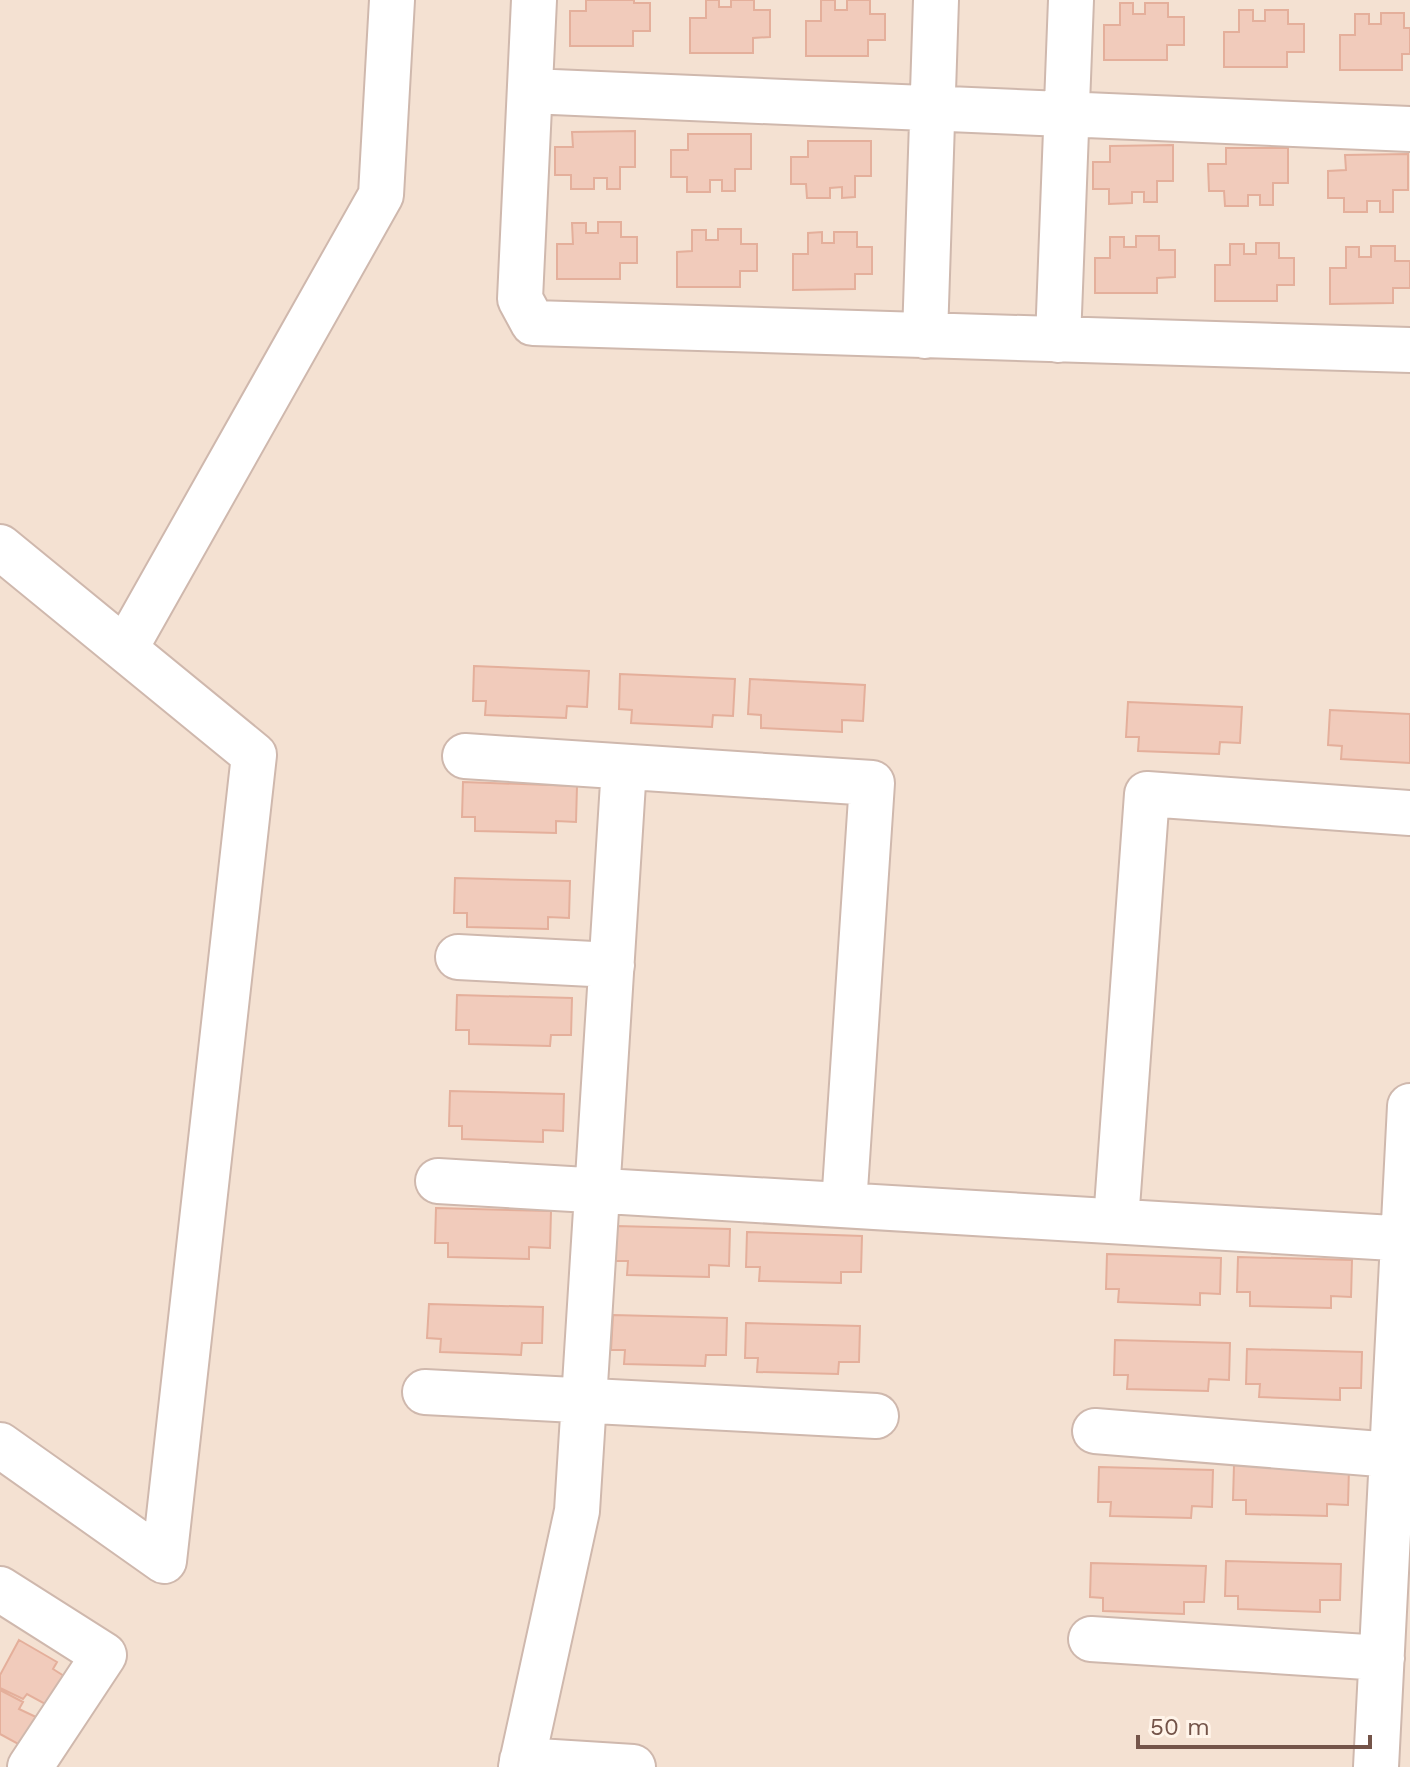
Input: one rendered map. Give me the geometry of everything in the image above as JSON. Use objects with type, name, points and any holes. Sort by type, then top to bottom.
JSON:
[{"type":"street","points":[[125,649],[381,195],[392,0]]},
{"type":"street","points":[[534,0],[520,299],[533,323],[1410,350]]},
{"type":"street","points":[[925,336],[936,0]]},
{"type":"street","points":[[1058,340],[1071,0]]},
{"type":"street","points":[[530,91],[1410,129]]},
{"type":"street","points":[[0,547],[254,755],[164,1561],[0,1445]]},
{"type":"street","points":[[465,756],[872,783],[844,1205]]},
{"type":"street","points":[[624,767],[577,1511],[522,1764],[633,1767]]},
{"type":"street","points":[[1116,1221],[1147,794],[1410,813]]},
{"type":"street","points":[[458,957],[612,965]]},
{"type":"street","points":[[1376,1767],[1407,1239],[1410,1106]]},
{"type":"street","points":[[438,1181],[1407,1239]]},
{"type":"street","points":[[425,1392],[876,1416]]},
{"type":"street","points":[[1095,1431],[1392,1455]]},
{"type":"street","points":[[0,1589],[104,1655],[30,1767]]},
{"type":"street","points":[[1091,1639],[1382,1658]]},
{"type":"shaded area","points":[[0,0],[1410,0],[1410,1767],[0,1767]]},
{"type":"building","points":[[586,0],[650,3],[650,31],[633,31],[633,46],[570,46],[570,11],[586,11]]},
{"type":"building","points":[[706,0],[719,0],[719,7],[731,7],[731,0],[754,0],[754,10],[770,10],[770,37],[753,38],[753,53],[690,53],[690,18],[706,18]]},
{"type":"building","points":[[821,0],[835,0],[835,10],[847,10],[847,0],[870,0],[870,14],[885,14],[885,40],[868,40],[868,56],[806,56],[806,21],[821,21]]},
{"type":"building","points":[[1120,3],[1133,3],[1133,14],[1145,14],[1145,3],[1168,3],[1168,17],[1184,17],[1184,45],[1167,45],[1167,60],[1104,60],[1104,25],[1120,25]]},
{"type":"building","points":[[1239,10],[1253,10],[1253,21],[1265,21],[1265,10],[1288,10],[1288,24],[1304,24],[1304,52],[1287,52],[1287,67],[1224,67],[1224,32],[1239,32]]},
{"type":"building","points":[[1381,13],[1404,13],[1404,28],[1410,28],[1410,54],[1402,54],[1402,70],[1340,70],[1340,35],[1355,35],[1355,14],[1369,14],[1369,24],[1381,24]]},
{"type":"building","points":[[635,131],[635,167],[620,167],[620,189],[607,189],[607,178],[594,178],[594,189],[571,189],[571,175],[555,175],[555,147],[573,147],[572,132]]},
{"type":"building","points":[[688,134],[751,134],[751,169],[735,169],[735,191],[722,191],[722,180],[710,180],[710,192],[687,192],[687,177],[671,177],[671,150],[688,150]]},
{"type":"building","points":[[808,141],[871,141],[871,176],[855,176],[855,197],[842,198],[842,187],[830,188],[830,198],[807,198],[806,184],[791,184],[791,157],[808,157]]},
{"type":"building","points":[[1173,145],[1173,181],[1157,181],[1157,202],[1144,202],[1144,192],[1132,192],[1132,203],[1109,204],[1109,189],[1093,189],[1093,162],[1110,162],[1110,146]]},
{"type":"building","points":[[1226,148],[1288,148],[1288,183],[1273,183],[1273,205],[1260,205],[1260,195],[1248,195],[1248,206],[1225,206],[1224,191],[1209,191],[1208,164],[1226,164]]},
{"type":"building","points":[[1408,154],[1408,190],[1393,190],[1393,212],[1380,212],[1380,201],[1367,201],[1367,212],[1344,212],[1344,198],[1328,198],[1328,171],[1346,170],[1345,155]]},
{"type":"building","points":[[598,222],[621,222],[621,237],[637,237],[637,263],[620,263],[620,279],[557,279],[557,244],[573,244],[572,223],[586,223],[586,233],[598,233]]},
{"type":"building","points":[[718,229],[741,229],[741,244],[757,244],[757,271],[740,271],[740,287],[677,287],[677,252],[692,251],[692,230],[706,230],[706,240],[718,240]]},
{"type":"building","points":[[822,232],[822,243],[834,243],[834,232],[857,232],[857,247],[872,247],[872,274],[855,274],[855,289],[793,290],[793,254],[808,254],[808,233]]},
{"type":"building","points":[[1136,236],[1159,236],[1159,250],[1175,250],[1175,277],[1157,278],[1157,293],[1095,293],[1095,258],[1110,258],[1110,237],[1124,237],[1124,247],[1136,247]]},
{"type":"building","points":[[1256,243],[1279,243],[1279,258],[1294,258],[1294,285],[1277,285],[1277,301],[1215,301],[1215,265],[1230,265],[1230,244],[1244,244],[1244,254],[1256,254]]},
{"type":"building","points":[[1371,246],[1395,246],[1395,261],[1410,261],[1410,288],[1393,288],[1393,303],[1330,304],[1330,268],[1346,268],[1346,247],[1359,247],[1359,257],[1371,257]]},
{"type":"building","points":[[474,666],[589,671],[587,707],[567,706],[566,718],[485,715],[486,701],[473,701]]},
{"type":"building","points":[[620,674],[735,679],[733,716],[713,715],[712,727],[631,723],[632,710],[619,709]]},
{"type":"building","points":[[750,679],[865,685],[863,721],[842,720],[842,732],[761,728],[761,715],[748,714]]},
{"type":"building","points":[[1128,702],[1242,707],[1240,743],[1220,742],[1219,754],[1138,751],[1139,737],[1126,737]]},
{"type":"building","points":[[1330,710],[1410,714],[1410,763],[1341,759],[1342,746],[1328,745]]},
{"type":"building","points":[[463,782],[577,786],[576,822],[556,821],[556,833],[475,831],[475,817],[462,817]]},
{"type":"building","points":[[455,878],[570,881],[569,918],[548,917],[548,929],[467,927],[467,913],[454,913]]},
{"type":"building","points":[[457,995],[572,998],[571,1035],[551,1035],[550,1046],[469,1044],[469,1030],[456,1030]]},
{"type":"building","points":[[450,1091],[564,1094],[563,1131],[543,1130],[543,1142],[462,1139],[462,1126],[449,1126]]},
{"type":"building","points":[[436,1208],[551,1211],[550,1248],[529,1247],[529,1259],[448,1257],[448,1243],[435,1243]]},
{"type":"building","points":[[616,1226],[730,1229],[729,1266],[709,1265],[709,1277],[627,1275],[628,1261],[614,1261]]},
{"type":"building","points":[[747,1232],[862,1236],[861,1272],[841,1272],[841,1283],[759,1281],[760,1267],[746,1267]]},
{"type":"building","points":[[1107,1254],[1221,1258],[1220,1294],[1200,1293],[1200,1305],[1118,1302],[1119,1289],[1106,1289]]},
{"type":"building","points":[[1238,1257],[1352,1260],[1351,1297],[1331,1296],[1331,1308],[1250,1306],[1250,1292],[1237,1292]]},
{"type":"building","points":[[429,1304],[543,1307],[542,1343],[522,1343],[521,1355],[440,1352],[441,1339],[427,1338]]},
{"type":"building","points":[[613,1315],[727,1318],[726,1355],[706,1355],[705,1366],[624,1364],[625,1350],[611,1350]]},
{"type":"building","points":[[746,1323],[860,1326],[859,1362],[839,1362],[838,1374],[757,1372],[758,1358],[745,1358]]},
{"type":"building","points":[[1115,1340],[1230,1343],[1229,1380],[1209,1379],[1208,1391],[1127,1389],[1128,1375],[1114,1375]]},
{"type":"building","points":[[1247,1349],[1362,1352],[1361,1388],[1340,1388],[1340,1400],[1259,1397],[1260,1384],[1246,1384]]},
{"type":"building","points":[[1234,1465],[1349,1468],[1348,1505],[1327,1504],[1327,1516],[1246,1514],[1246,1500],[1233,1500]]},
{"type":"building","points":[[1099,1467],[1213,1470],[1212,1507],[1192,1506],[1191,1518],[1110,1516],[1111,1502],[1098,1502]]},
{"type":"building","points":[[1226,1561],[1341,1564],[1340,1600],[1320,1600],[1320,1612],[1238,1609],[1238,1596],[1225,1596]]},
{"type":"building","points":[[1091,1563],[1206,1566],[1204,1602],[1184,1602],[1184,1614],[1103,1611],[1103,1598],[1090,1597]]},
{"type":"building","points":[[19,1640],[57,1662],[53,1669],[64,1676],[47,1705],[27,1694],[23,1699],[0,1688],[0,1675]]},
{"type":"building","points":[[0,1690],[23,1702],[19,1709],[36,1717],[20,1745],[0,1734]]}]
